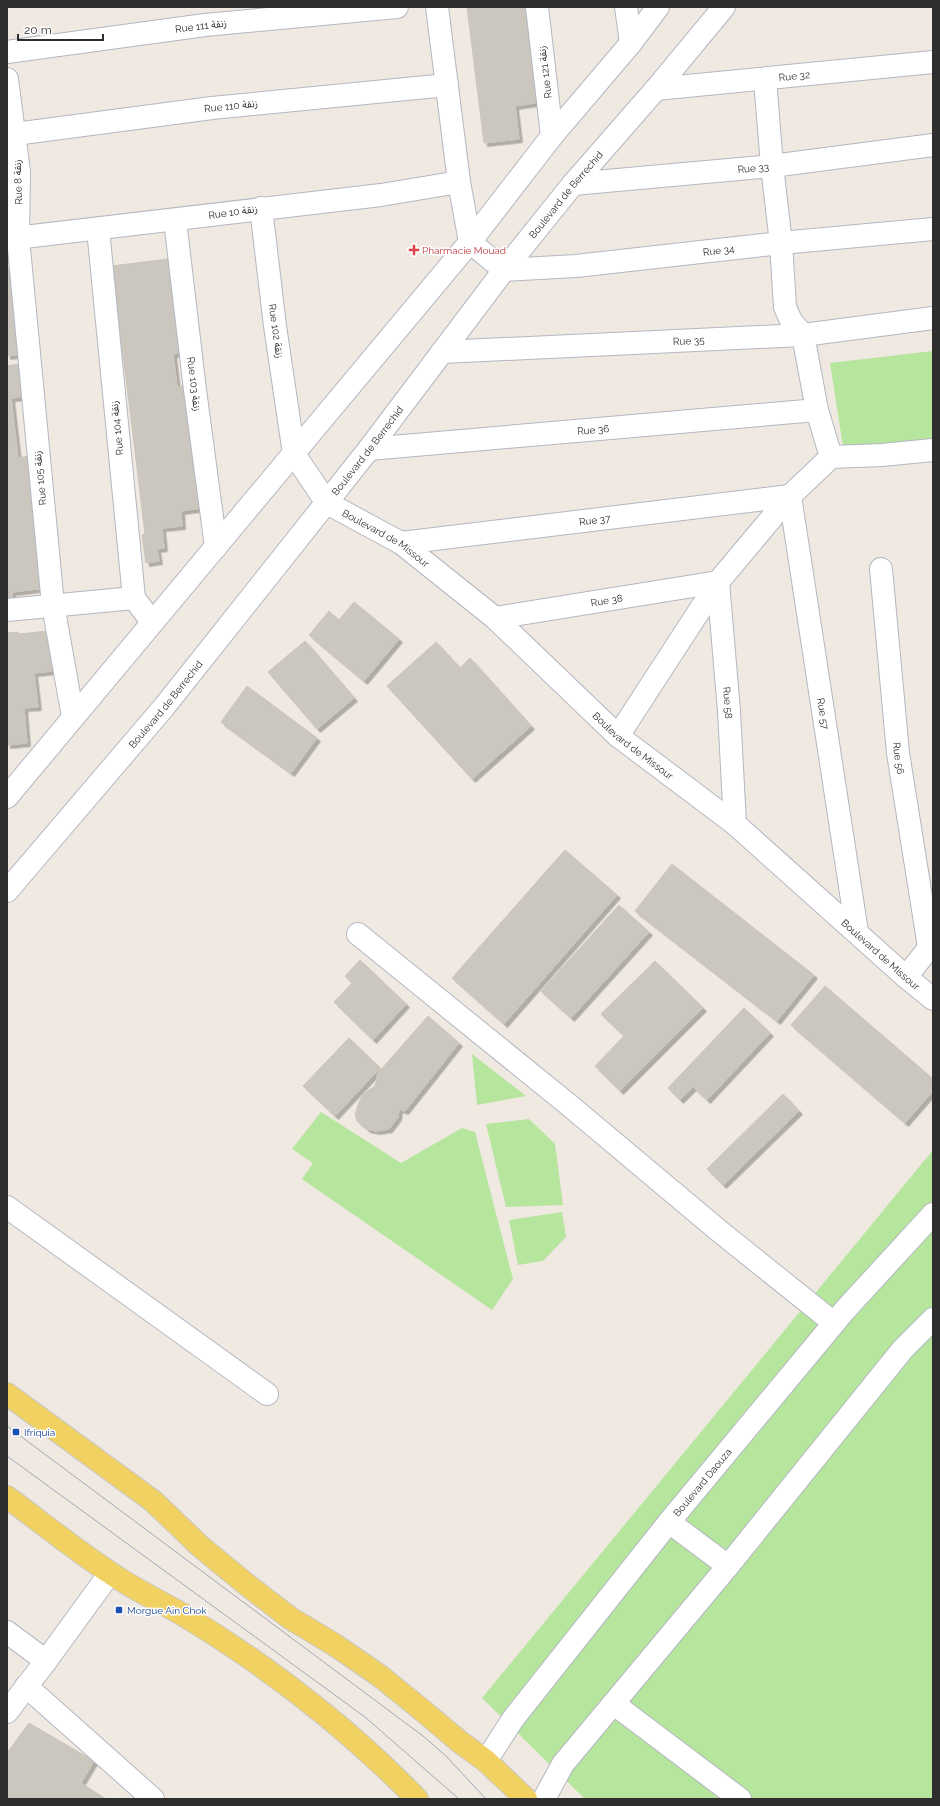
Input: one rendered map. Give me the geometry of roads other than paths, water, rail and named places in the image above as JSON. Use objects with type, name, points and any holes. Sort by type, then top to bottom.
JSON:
[{"type":"main road","points":[[7,1394],[153,1501],[201,1547],[290,1618],[335,1645],[380,1676],[486,1761],[526,1799]]},
{"type":"main road","points":[[7,1497],[110,1573],[186,1616],[250,1658],[336,1725],[370,1754],[417,1799]]},
{"type":"street","name":"Rue 111 زنقة","points":[[7,52],[205,25],[397,7]]},
{"type":"street","points":[[437,7],[459,182],[470,242],[504,270]]},
{"type":"street","name":"Rue 121 زنقة","points":[[537,7],[552,136]]},
{"type":"street","points":[[626,7],[630,43]]},
{"type":"street","points":[[7,797],[470,242],[552,136],[630,43],[658,7]]},
{"type":"street","name":"Boulevard de Berrechid","points":[[7,891],[164,707],[370,449],[504,270],[573,184],[656,89],[724,7]]},
{"type":"street","name":"Rue 32","points":[[656,89],[933,62]]},
{"type":"street","name":"Rue 8 زنقة","points":[[7,79],[19,172],[12,238]]},
{"type":"street","points":[[765,79],[772,166],[781,243],[785,307],[791,321],[803,335],[817,410],[831,457]]},
{"type":"street","name":"Rue 110 زنقة","points":[[15,134],[212,108],[447,85]]},
{"type":"street","name":"Rue 33","points":[[573,184],[772,166],[933,145]]},
{"type":"street","name":"Rue 10 زنقة","points":[[12,238],[381,195],[459,182]]},
{"type":"street","name":"Rue 102 زنقة","points":[[261,208],[275,326],[294,454]]},
{"type":"street","name":"Rue 103 زنقة","points":[[175,220],[194,390],[216,547]]},
{"type":"street","name":"Rue 104 زنقة","points":[[98,229],[134,598]]},
{"type":"street","name":"Rue 34","points":[[504,270],[630,260],[781,243],[933,229]]},
{"type":"street","name":"Rue 105 زنقة","points":[[12,238],[54,605],[73,717]]},
{"type":"street","name":"Rue 35","points":[[442,352],[803,335],[933,318]]},
{"type":"street","name":"Rue 36","points":[[370,449],[817,410]]},
{"type":"street","points":[[618,736],[718,582],[790,496],[831,457],[882,455],[933,450]]},
{"type":"street","points":[[294,454],[327,503]]},
{"type":"street","name":"Rue 37","points":[[401,543],[790,496]]},
{"type":"street","name":"Rue 57","points":[[790,496],[857,932]]},
{"type":"street","name":"Boulevard de Missour","points":[[327,503],[401,543],[495,618],[618,736],[735,824],[906,977],[933,999]]},
{"type":"street","name":"Rue 56","points":[[881,569],[898,753],[931,945]]},
{"type":"street","name":"Rue 38","points":[[495,618],[718,582]]},
{"type":"street","name":"Rue 58","points":[[718,582],[729,711],[735,824]]},
{"type":"street","points":[[7,610],[134,598],[152,622]]},
{"type":"street","points":[[358,934],[569,1105],[718,1230],[834,1323]]},
{"type":"street","points":[[906,977],[931,945]]},
{"type":"street","points":[[7,1207],[267,1394]]},
{"type":"street","name":"Boulevard Daouza","points":[[486,1761],[513,1719],[669,1522],[834,1323],[933,1214]]},
{"type":"street","points":[[544,1799],[563,1764],[728,1566],[903,1349],[933,1319]]},
{"type":"street","points":[[669,1522],[728,1566]]},
{"type":"street","points":[[7,1712],[110,1573]]},
{"type":"street","points":[[7,1632],[46,1661]]},
{"type":"street","points":[[26,1686],[145,1790],[153,1799]]},
{"type":"street","points":[[614,1704],[740,1799]]},
{"type":"tram line","points":[[7,1426],[423,1736],[446,1756],[486,1799]]},
{"type":"tram line","points":[[7,1456],[365,1717],[459,1799]]},
{"type":"place","name":"Pharmacie Mouad","points":[[414,250]]},
{"type":"place","name":"Ifriquia","points":[[16,1432]]},
{"type":"place","name":"Morgue Ain Chok","points":[[119,1610]]}]
